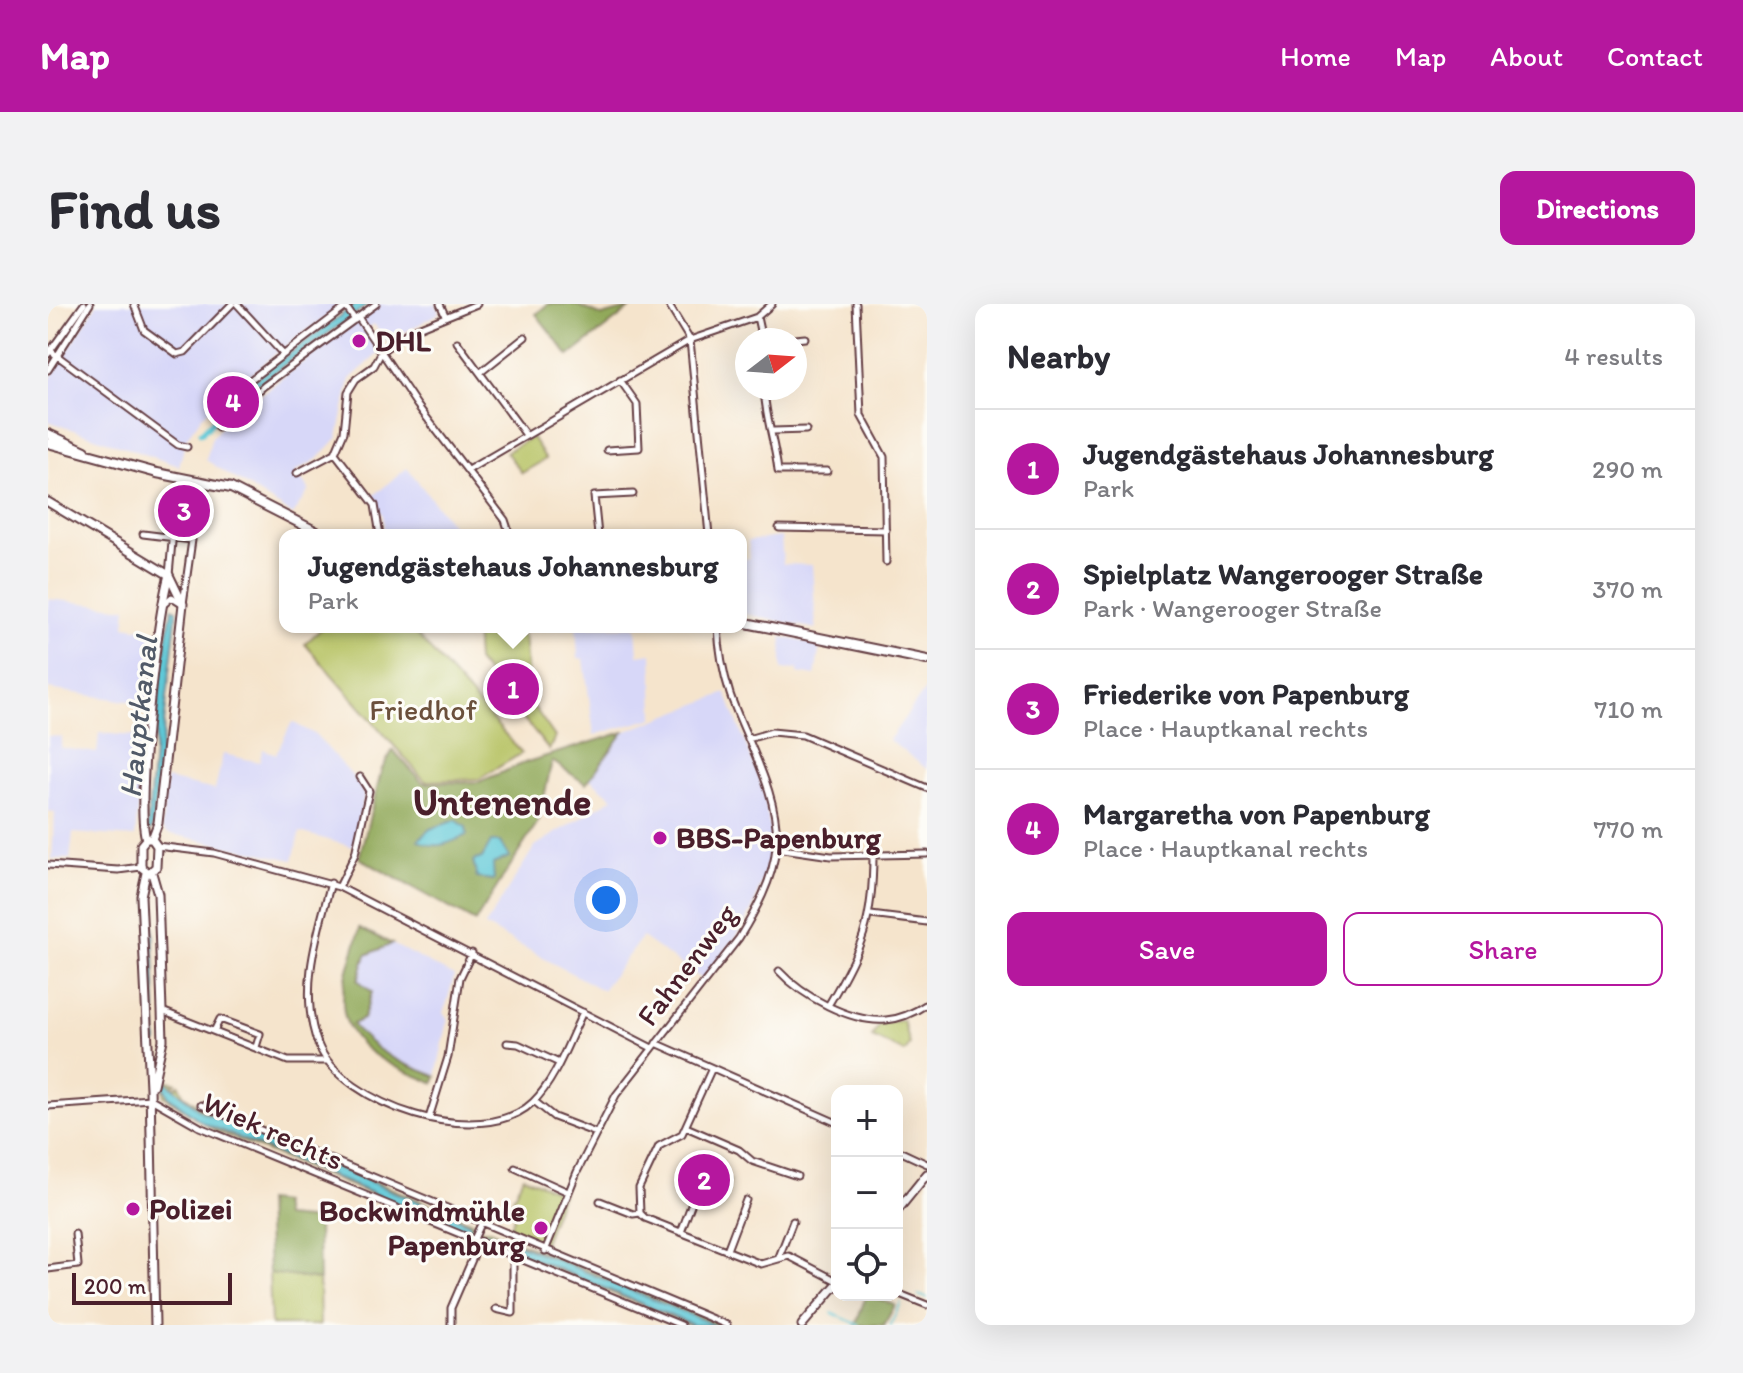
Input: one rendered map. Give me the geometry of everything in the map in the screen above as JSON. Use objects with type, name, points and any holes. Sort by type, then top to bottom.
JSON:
[{"type":"main road","points":[[48,434],[92,456]]},
{"type":"main road","points":[[48,443],[231,488],[311,529]]},
{"type":"main road","points":[[747,623],[927,660]]},
{"type":"street","points":[[87,304],[49,351],[178,445],[187,447]]},
{"type":"street","points":[[48,370],[87,304]]},
{"type":"street","points":[[134,304],[144,330],[177,354],[185,352],[235,304],[282,353]]},
{"type":"street","points":[[218,428],[264,386],[376,304]]},
{"type":"street","points":[[440,304],[445,315]]},
{"type":"street","points":[[297,473],[335,453],[344,432],[348,392],[356,379],[374,366],[382,351],[408,332],[477,304]]},
{"type":"street","points":[[668,304],[690,340],[708,529]]},
{"type":"street","points":[[468,470],[690,340],[757,317],[772,304]]},
{"type":"street","points":[[856,304],[859,401],[865,425],[884,457],[886,562]]},
{"type":"street","points":[[225,399],[347,306],[505,520],[508,529]]},
{"type":"street","points":[[757,317],[759,328]]},
{"type":"street","points":[[481,372],[525,337]]},
{"type":"street","points":[[457,342],[526,435]]},
{"type":"street","points":[[607,450],[639,448],[637,404],[620,380]]},
{"type":"street","points":[[764,400],[765,412],[773,431],[778,471],[827,471]]},
{"type":"street","points":[[773,431],[806,430]]},
{"type":"street","points":[[335,453],[375,505],[379,529]]},
{"type":"street","points":[[597,529],[594,496],[633,494]]},
{"type":"street","points":[[48,502],[169,575],[182,591]]},
{"type":"street","points":[[779,528],[886,530]]},
{"type":"street","points":[[143,534],[173,534],[192,540],[182,591],[158,823],[152,842]]},
{"type":"street","points":[[48,865],[147,871],[156,867],[152,842],[141,822],[144,773],[173,534]]},
{"type":"street","points":[[152,565],[166,584],[182,591]]},
{"type":"street","points":[[164,604],[172,597],[183,604]]},
{"type":"street","name":"Fahnenweg","points":[[545,1251],[568,1192],[616,1095],[739,938],[766,886],[776,848],[773,813],[725,679],[719,633]]},
{"type":"street","points":[[748,739],[772,732],[803,735],[927,788]]},
{"type":"street","points":[[339,887],[355,854],[369,791],[360,777]]},
{"type":"street","points":[[151,1099],[160,1054],[162,1011],[158,894],[147,871],[141,845],[152,842],[204,850],[331,883],[583,1012],[831,1120]]},
{"type":"street","points":[[776,848],[831,856],[927,854]]},
{"type":"street","points":[[829,1004],[853,964],[871,915],[873,855]]},
{"type":"street","points":[[147,871],[141,896],[151,1099],[155,1325]]},
{"type":"street","points":[[331,883],[316,937],[309,986],[310,1016],[326,1061],[370,1096],[444,1123],[476,1125],[505,1119],[534,1101],[583,1012]]},
{"type":"street","points":[[871,915],[927,922]]},
{"type":"street","points":[[429,1118],[448,1057],[460,978],[472,953]]},
{"type":"street","points":[[779,971],[790,983],[862,1018],[886,1020],[904,1016],[927,1004]]},
{"type":"street","points":[[162,1011],[288,1061],[326,1061]]},
{"type":"street","points":[[214,1031],[220,1019],[260,1034],[256,1047]]},
{"type":"street","points":[[507,1043],[518,1044],[557,1062]]},
{"type":"street","points":[[147,1050],[160,1054]]},
{"type":"street","points":[[712,1068],[686,1127],[678,1138],[659,1146],[639,1188],[640,1213],[645,1218],[761,1264],[789,1256],[831,1279]]},
{"type":"street","points":[[48,1106],[151,1099]]},
{"type":"street","name":"Wiek rechts","points":[[151,1099],[200,1127],[681,1325]]},
{"type":"street","points":[[534,1101],[554,1117],[596,1133]]},
{"type":"street","points":[[201,1105],[727,1325]]},
{"type":"street","points":[[686,1127],[739,1150],[752,1161],[797,1176]]},
{"type":"street","points":[[903,1153],[927,1164]]},
{"type":"street","points":[[515,1168],[568,1192]]},
{"type":"street","points":[[903,1204],[927,1174]]},
{"type":"street","points":[[681,1232],[693,1200]]},
{"type":"street","points":[[727,1250],[746,1200]]},
{"type":"street","points":[[600,1201],[633,1214],[640,1213]]},
{"type":"street","points":[[779,1257],[793,1221]]},
{"type":"street","points":[[451,1325],[451,1308],[481,1224]]},
{"type":"street","points":[[48,1269],[78,1265],[75,1234]]},
{"type":"street","points":[[496,1309],[513,1313],[513,1256]]},
{"type":"street","points":[[802,1325],[831,1289]]},
{"type":"street","points":[[903,1295],[927,1305]]},
{"type":"shaded area","points":[[97,304],[345,304],[281,349],[203,415],[187,437],[179,466],[48,421],[48,382]]},
{"type":"shaded area","points":[[378,304],[436,304],[439,310],[438,314],[387,342],[374,324],[365,330],[379,353],[350,379],[338,437],[319,458],[295,472],[309,490],[293,515],[206,460],[212,437],[228,420]]},
{"type":"shaded area","points":[[407,468],[455,529],[384,529],[383,516],[372,497]]},
{"type":"shaded area","points":[[781,537],[783,564],[812,565],[816,629],[747,614],[748,541]]},
{"type":"shaded area","points":[[48,599],[127,608],[125,626],[156,631],[147,704],[48,689]]},
{"type":"shaded area","points":[[576,633],[636,633],[638,655],[652,653],[654,718],[594,735],[584,659],[578,658]]},
{"type":"shaded area","points":[[782,637],[820,645],[815,676],[798,673],[798,669],[782,670]]},
{"type":"shaded area","points":[[927,687],[927,769],[889,740]]},
{"type":"shaded area","name":"BBS-Papenburg","points":[[726,693],[763,789],[773,848],[752,910],[737,936],[702,979],[642,937],[602,990],[485,926],[535,846],[613,798],[590,779],[624,732]]},
{"type":"shaded area","points":[[292,722],[316,735],[362,787],[364,797],[353,847],[300,832],[293,860],[167,833],[162,828],[166,779],[215,790],[223,754],[259,762],[263,749],[276,754]]},
{"type":"shaded area","points":[[99,733],[144,737],[135,837],[73,833],[70,859],[52,859],[55,813],[48,811],[48,736],[62,737],[61,748],[97,753]]},
{"type":"shaded area","points":[[392,944],[454,976],[444,1013],[448,1020],[436,1076],[387,1057],[371,1047],[352,1024],[363,1019],[357,980],[366,955]]},
{"type":"green space","points":[[548,304],[575,304],[602,316],[631,308],[569,356],[536,314]]},
{"type":"green space","points":[[532,437],[546,459],[522,473],[506,452]]},
{"type":"green space","name":"Friedhof","points":[[317,633],[415,633],[522,753],[479,779],[425,781],[305,644]]},
{"type":"green space","points":[[475,633],[524,636],[530,701],[555,737],[549,750],[477,661]]},
{"type":"green space","points":[[624,732],[586,784],[552,761],[539,820],[475,922],[359,858],[382,769],[393,750],[423,783],[479,782],[527,762]]},
{"type":"green space","points":[[360,928],[392,944],[366,955],[358,980],[372,992],[363,1019],[352,1024],[380,1050],[400,1062],[436,1076],[434,1083],[374,1055],[352,1033],[345,1018],[343,1001]]},
{"type":"green space","points":[[903,1020],[910,1044],[905,1052],[872,1037],[880,1024]]},
{"type":"green space","points":[[168,1081],[177,1083],[173,1084],[174,1088],[179,1085],[183,1094],[206,1111],[472,1222],[474,1231],[466,1233],[216,1131],[164,1096],[162,1084]]},
{"type":"green space","points":[[687,1162],[730,1181],[722,1198],[679,1179]]},
{"type":"green space","points":[[523,1176],[562,1193],[543,1245],[508,1231],[518,1206],[511,1202]]},
{"type":"green space","points":[[266,1201],[282,1203],[284,1217],[318,1220],[319,1280],[269,1273]]},
{"type":"green space","points":[[487,1229],[723,1325],[689,1325],[484,1240],[479,1236],[481,1230]]},
{"type":"green space","points":[[269,1273],[319,1280],[320,1325],[271,1325]]},
{"type":"green space","points":[[864,1301],[883,1301],[895,1305],[884,1325],[856,1325]]},
{"type":"water","points":[[356,304],[369,304],[255,386],[218,420],[214,415],[243,388]]},
{"type":"water","points":[[172,608],[177,610],[152,830],[147,831],[161,675]]},
{"type":"water","points":[[456,820],[466,827],[467,835],[437,845],[418,840],[430,829]]},
{"type":"water","points":[[491,842],[500,842],[509,857],[493,864],[494,880],[477,878],[473,861],[482,858]]},
{"type":"water","points":[[148,881],[152,886],[157,1042],[154,1046]]},
{"type":"water","points":[[166,1082],[202,1112],[469,1223],[472,1230],[459,1229],[203,1123],[168,1096],[162,1083]]},
{"type":"water","points":[[485,1232],[715,1325],[693,1325],[496,1243],[483,1237]]},
{"type":"waterway","name":"Hauptkanal","points":[[201,433],[221,413]]},
{"type":"waterway","points":[[160,1196],[160,1202]]},
{"type":"waterway","points":[[918,1295],[927,1298]]},
{"type":"waterway","points":[[890,1325],[901,1303]]},
{"type":"waterway","points":[[832,1313],[859,1325]]},
{"type":"place","name":"DHL","points":[[359,341]]},
{"type":"place","name":"Margaretha von Papenburg","points":[[233,402]]},
{"type":"place","name":"Friederike von Papenburg","points":[[184,511]]},
{"type":"place","name":"Jugendgästehaus Johannesburg","points":[[513,689]]},
{"type":"place","name":"BBS-Papenburg","points":[[660,838]]},
{"type":"place","name":"Spielplatz Wangerooger Straße","points":[[704,1180]]},
{"type":"place","name":"Polizei","points":[[133,1209]]},
{"type":"place","name":"Bockwindmühle Papenburg","points":[[541,1228]]},
{"type":"district","name":"Untenende","points":[[502,802]]}]
